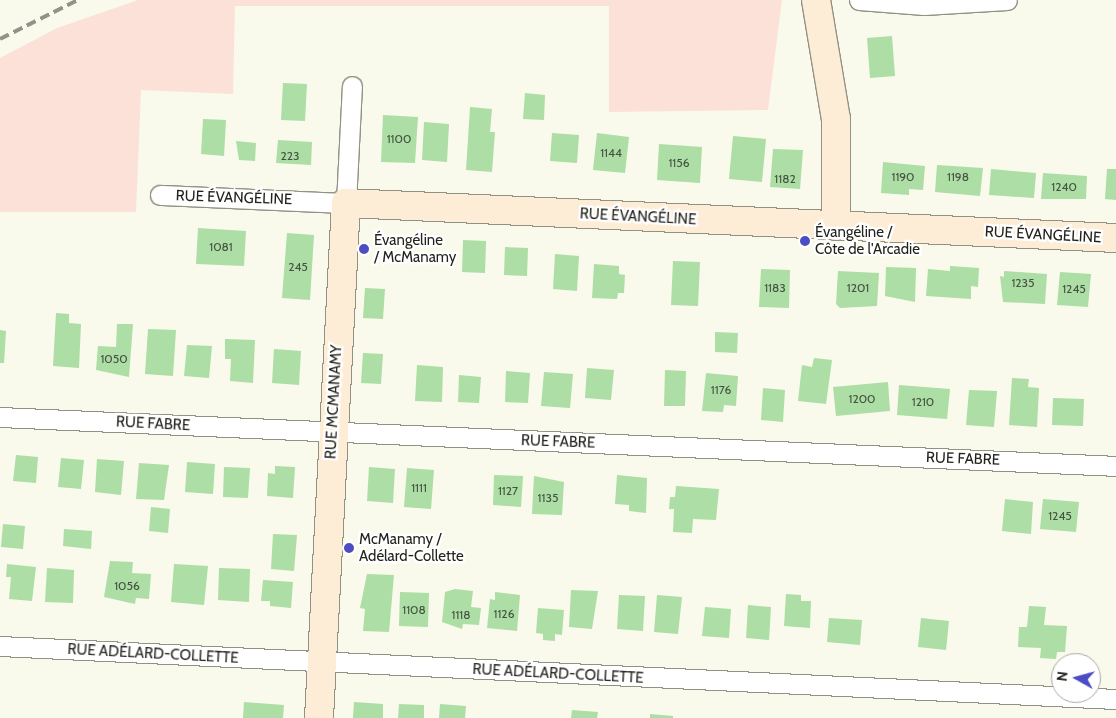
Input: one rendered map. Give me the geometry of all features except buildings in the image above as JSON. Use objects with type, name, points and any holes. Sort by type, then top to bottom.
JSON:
[{"type":"street","points":[[816,0],[836,119],[836,226]]},
{"type":"street","points":[[859,0],[924,4],[1007,0]]},
{"type":"street","name":"RUE MCMANAMY","points":[[319,718],[332,432],[352,86]]},
{"type":"street","name":"RUE ÉVANGÉLINE","points":[[160,195],[1116,238]]},
{"type":"street","name":"RUE FABRE","points":[[0,417],[1116,466]]},
{"type":"street","name":"RUE ADÉLARD-COLLETTE","points":[[0,646],[321,663],[1116,699]]},
{"type":"shaded area","points":[[138,0],[782,0],[768,110],[609,112],[609,6],[235,6],[233,94],[141,90],[136,212],[0,212],[0,58],[57,28]]},
{"type":"railway","points":[[0,39],[78,0]]},
{"type":"place","name":"Évangéline / Côte de l'Arcadie","points":[[805,241]]},
{"type":"place","name":"Évangéline / McManamy","points":[[364,249]]},
{"type":"place","name":"McManamy / Adélard-Collette","points":[[349,548]]}]
